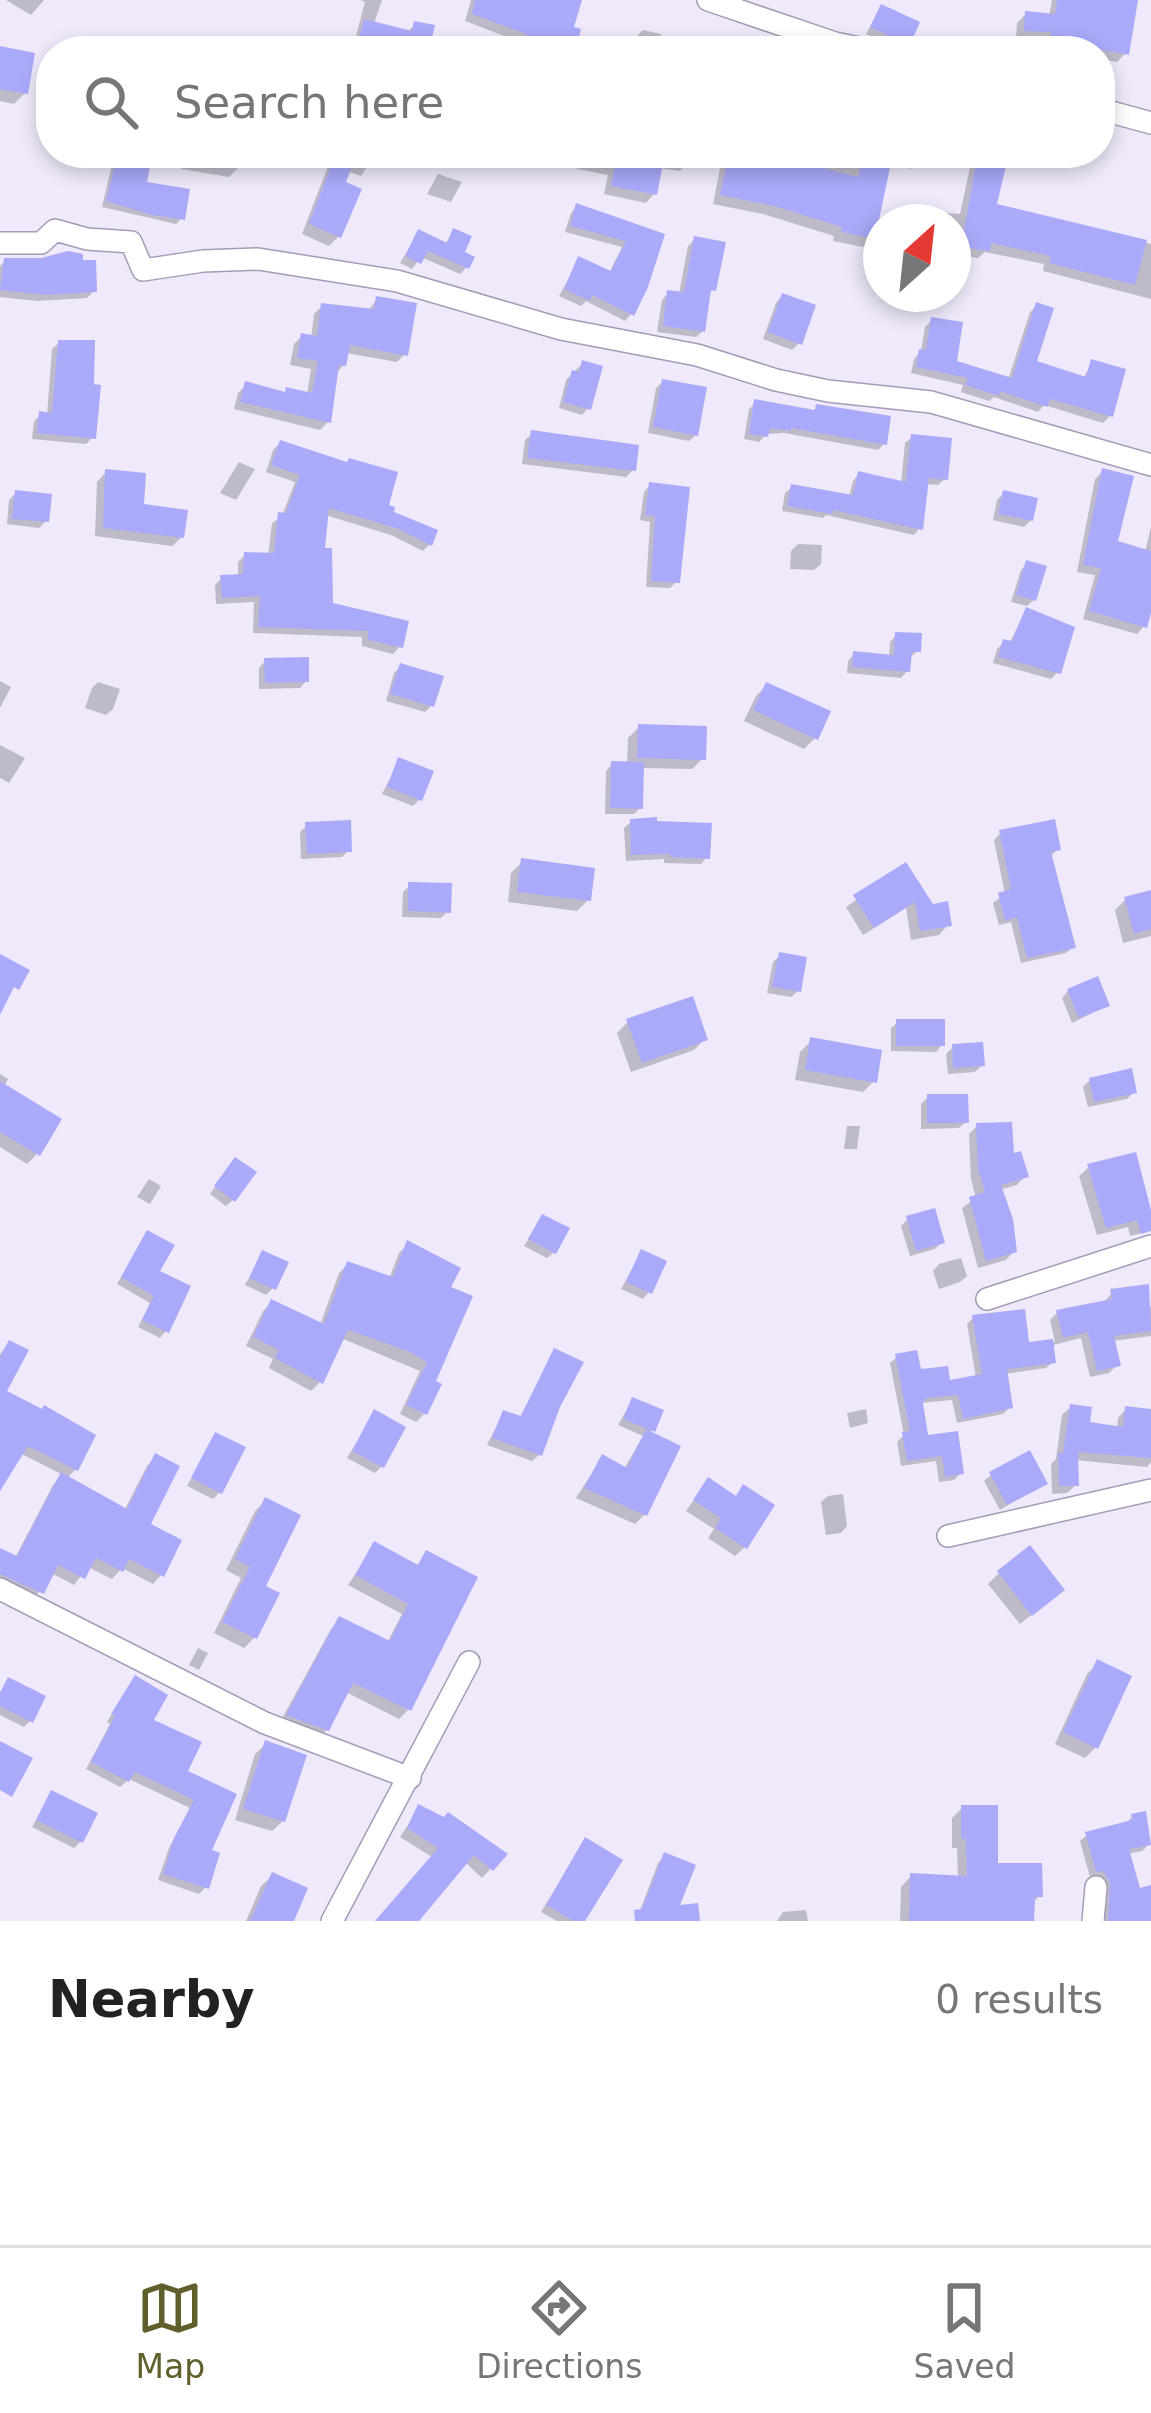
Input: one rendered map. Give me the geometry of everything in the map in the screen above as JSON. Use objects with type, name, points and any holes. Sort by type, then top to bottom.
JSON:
[{"type":"street","points":[[708,0],[814,36]]},
{"type":"street","points":[[1115,114],[1151,123]]},
{"type":"street","points":[[0,243],[41,243],[55,230],[87,239],[131,242],[142,270],[258,259],[398,281],[561,329],[697,355],[776,380],[931,402],[1151,465]]},
{"type":"street","points":[[987,1299],[1151,1246]]},
{"type":"street","points":[[948,1536],[1151,1490]]},
{"type":"street","points":[[0,1589],[265,1723],[410,1778]]},
{"type":"street","points":[[332,1921],[469,1662]]},
{"type":"street","points":[[1093,1921],[1096,1887]]},
{"type":"building","points":[[475,0],[582,0],[574,27],[581,29],[579,36],[526,36],[472,14]]},
{"type":"building","points":[[1057,0],[1138,0],[1129,55],[1115,52],[1115,36],[1024,31],[1025,11],[1055,14]]},
{"type":"building","points":[[881,4],[920,22],[914,36],[890,36],[870,27]]},
{"type":"building","points":[[364,19],[412,31],[414,21],[435,25],[432,36],[360,36]]},
{"type":"building","points":[[0,46],[35,53],[28,94],[0,89]]},
{"type":"building","points":[[114,168],[150,168],[147,182],[190,189],[185,220],[106,201]]},
{"type":"building","points":[[330,168],[351,168],[346,182],[362,189],[341,238],[309,224]]},
{"type":"building","points":[[615,168],[662,168],[657,195],[611,186]]},
{"type":"building","points":[[726,168],[823,168],[858,177],[860,168],[890,168],[882,204],[863,204],[863,237],[774,206],[720,195]]},
{"type":"building","points":[[975,168],[1005,168],[997,204],[1147,240],[1135,285],[1049,263],[1051,256],[991,243],[990,251],[971,248],[969,204]]},
{"type":"building","points":[[576,203],[665,234],[634,316],[592,295],[590,301],[564,289],[578,256],[611,271],[626,241],[570,226]]},
{"type":"building","points":[[453,228],[472,236],[465,252],[475,257],[469,269],[428,251],[421,264],[405,256],[418,229],[447,243]]},
{"type":"building","points":[[694,236],[726,242],[716,291],[711,290],[705,332],[663,326],[667,290],[684,292]]},
{"type":"building","points":[[68,251],[83,254],[83,260],[96,260],[97,292],[46,295],[0,290],[4,258],[41,258]]},
{"type":"building","points":[[782,293],[816,305],[802,345],[768,332]]},
{"type":"building","points":[[376,296],[417,303],[408,356],[350,345],[346,366],[339,365],[331,423],[240,402],[245,381],[285,392],[286,387],[312,393],[318,361],[297,358],[301,333],[317,336],[321,303],[374,309]]},
{"type":"building","points":[[1036,302],[1054,308],[1037,361],[1086,377],[1091,359],[1126,369],[1113,417],[1050,399],[1047,407],[1000,391],[999,396],[965,385],[968,378],[916,367],[919,349],[926,350],[931,317],[963,322],[957,361],[1012,378]]},
{"type":"building","points":[[58,340],[95,340],[94,384],[101,385],[96,439],[37,433],[39,411],[52,413]]},
{"type":"building","points":[[582,360],[603,366],[591,410],[563,402],[572,370],[579,372]]},
{"type":"building","points":[[662,379],[707,387],[698,436],[653,427]]},
{"type":"building","points":[[754,399],[891,416],[887,445],[791,428],[770,428],[768,437],[749,434]]},
{"type":"building","points":[[531,430],[639,445],[636,471],[527,458]]},
{"type":"building","points":[[911,434],[952,438],[948,480],[929,478],[923,530],[833,510],[832,514],[787,506],[791,484],[853,495],[858,471],[906,482]]},
{"type":"building","points":[[280,440],[347,462],[349,458],[398,472],[389,505],[395,507],[394,512],[438,530],[432,546],[399,529],[329,508],[325,548],[332,548],[333,603],[409,621],[403,648],[368,640],[368,631],[258,627],[260,596],[222,598],[220,575],[243,574],[244,552],[274,553],[278,512],[286,513],[300,475],[271,465]]},
{"type":"building","points":[[1102,468],[1134,476],[1118,541],[1151,551],[1147,628],[1089,611],[1101,568],[1083,565]]},
{"type":"building","points":[[105,469],[146,473],[144,504],[188,510],[184,538],[103,528]]},
{"type":"building","points":[[649,482],[690,487],[680,583],[651,581],[655,516],[645,515]]},
{"type":"building","points":[[15,490],[52,494],[49,522],[12,519]]},
{"type":"building","points":[[1003,490],[1038,498],[1033,521],[998,514]]},
{"type":"building","points":[[1026,560],[1047,566],[1036,601],[1016,595]]},
{"type":"building","points":[[1026,607],[1075,627],[1061,674],[998,657],[1003,639],[1012,641]]},
{"type":"building","points":[[895,632],[922,633],[921,652],[912,652],[910,672],[852,667],[853,651],[894,655]]},
{"type":"building","points":[[309,657],[309,682],[265,683],[264,658]]},
{"type":"building","points":[[400,663],[444,676],[434,707],[390,694]]},
{"type":"building","points":[[766,682],[831,711],[818,740],[753,710]]},
{"type":"building","points":[[638,724],[707,726],[706,760],[637,758]]},
{"type":"building","points":[[398,757],[434,771],[422,801],[387,787]]},
{"type":"building","points":[[611,761],[644,762],[643,809],[610,808]]},
{"type":"building","points":[[657,817],[657,821],[712,823],[710,859],[631,855],[630,819]]},
{"type":"building","points":[[1055,819],[1061,850],[1051,852],[1076,948],[1027,958],[1017,917],[1005,921],[998,893],[1011,889],[999,830]]},
{"type":"building","points":[[351,820],[352,852],[307,854],[305,822]]},
{"type":"building","points":[[521,858],[595,868],[591,901],[517,892]]},
{"type":"building","points":[[906,862],[933,904],[948,901],[952,926],[920,931],[915,902],[874,928],[853,895]]},
{"type":"building","points":[[408,882],[452,883],[451,913],[408,911]]},
{"type":"building","points":[[1151,890],[1151,929],[1134,934],[1124,897]]},
{"type":"building","points":[[779,952],[807,957],[801,992],[772,987]]},
{"type":"building","points":[[0,954],[30,970],[19,990],[14,987],[0,1015]]},
{"type":"building","points":[[1098,976],[1110,1006],[1079,1018],[1067,989]]},
{"type":"building","points":[[693,996],[708,1040],[642,1063],[626,1019]]},
{"type":"building","points":[[896,1019],[945,1019],[945,1046],[896,1046]]},
{"type":"building","points":[[810,1037],[882,1050],[877,1083],[805,1070]]},
{"type":"building","points":[[983,1042],[985,1066],[953,1068],[952,1044]]},
{"type":"building","points":[[1132,1068],[1137,1093],[1094,1102],[1089,1078]]},
{"type":"building","points":[[0,1081],[62,1119],[40,1156],[0,1132]]},
{"type":"building","points":[[927,1094],[968,1094],[969,1123],[927,1123]]},
{"type":"building","points":[[1012,1122],[1014,1153],[1021,1151],[1029,1177],[1001,1185],[1013,1219],[1017,1252],[986,1261],[969,1197],[985,1192],[978,1169],[976,1123]]},
{"type":"building","points":[[1136,1152],[1151,1210],[1151,1231],[1141,1234],[1137,1220],[1106,1228],[1087,1164]]},
{"type":"building","points":[[235,1157],[257,1172],[235,1202],[214,1186]]},
{"type":"building","points":[[935,1208],[945,1243],[916,1251],[906,1216]]},
{"type":"building","points":[[542,1214],[570,1228],[556,1254],[528,1239]]},
{"type":"building","points":[[147,1230],[175,1245],[160,1271],[191,1286],[169,1333],[142,1320],[154,1296],[121,1277]]},
{"type":"building","points":[[407,1240],[461,1268],[451,1287],[473,1296],[436,1381],[442,1384],[427,1415],[406,1405],[427,1362],[408,1351],[348,1330],[323,1384],[275,1358],[279,1350],[253,1337],[271,1299],[324,1324],[347,1261],[393,1277]]},
{"type":"building","points":[[641,1249],[667,1261],[652,1294],[626,1282]]},
{"type":"building","points":[[262,1250],[289,1262],[276,1290],[249,1278]]},
{"type":"building","points":[[1149,1284],[1151,1331],[1114,1336],[1121,1366],[1097,1371],[1088,1332],[1063,1338],[1056,1310],[1112,1299],[1110,1289]]},
{"type":"building","points":[[1025,1309],[1029,1342],[1053,1339],[1056,1363],[1007,1369],[1013,1408],[963,1419],[958,1395],[926,1398],[928,1435],[958,1431],[964,1474],[945,1477],[942,1456],[907,1461],[902,1432],[910,1431],[895,1354],[917,1350],[921,1369],[948,1366],[950,1380],[982,1374],[972,1315]]},
{"type":"building","points":[[9,1340],[29,1350],[7,1391],[42,1409],[44,1405],[96,1435],[78,1471],[28,1446],[0,1491],[0,1357]]},
{"type":"building","points":[[554,1348],[584,1362],[542,1456],[492,1438],[503,1410],[521,1416]]},
{"type":"building","points":[[632,1397],[664,1410],[655,1432],[623,1419]]},
{"type":"building","points":[[1070,1404],[1092,1407],[1090,1422],[1123,1427],[1125,1406],[1151,1409],[1151,1458],[1078,1452],[1079,1486],[1059,1486],[1058,1453],[1063,1453]]},
{"type":"building","points":[[374,1409],[406,1427],[384,1468],[352,1451]]},
{"type":"building","points":[[646,1429],[681,1446],[647,1516],[584,1488],[602,1454],[627,1468]]},
{"type":"building","points":[[215,1432],[246,1447],[222,1494],[191,1478]]},
{"type":"building","points":[[1030,1450],[1048,1484],[1007,1505],[989,1472]]},
{"type":"building","points":[[155,1453],[180,1466],[151,1524],[182,1540],[164,1577],[129,1559],[123,1572],[96,1558],[85,1579],[58,1565],[44,1594],[0,1574],[0,1548],[17,1556],[61,1472],[127,1509]]},
{"type":"building","points":[[708,1477],[736,1496],[743,1484],[775,1505],[747,1549],[715,1528],[721,1518],[693,1500]]},
{"type":"building","points":[[265,1497],[301,1515],[266,1586],[280,1593],[257,1639],[222,1622],[250,1567],[235,1559]]},
{"type":"building","points":[[374,1541],[418,1565],[426,1550],[478,1577],[411,1711],[353,1683],[329,1731],[286,1715],[339,1616],[390,1641],[408,1604],[355,1575]]},
{"type":"building","points":[[1030,1545],[1065,1590],[1032,1616],[997,1571]]},
{"type":"building","points":[[1097,1659],[1132,1676],[1098,1749],[1063,1732]]},
{"type":"building","points":[[135,1675],[168,1695],[154,1720],[202,1742],[188,1771],[237,1794],[212,1850],[220,1853],[209,1889],[163,1874],[174,1838],[194,1800],[135,1772],[129,1782],[91,1762],[115,1716],[111,1714]]},
{"type":"building","points":[[8,1677],[46,1696],[33,1723],[0,1706]]},
{"type":"building","points":[[265,1740],[307,1755],[285,1822],[243,1809]]},
{"type":"building","points":[[0,1741],[33,1758],[12,1797],[0,1790]]},
{"type":"building","points":[[51,1790],[98,1813],[83,1843],[36,1820]]},
{"type":"building","points":[[418,1804],[444,1817],[448,1812],[508,1854],[493,1871],[474,1855],[419,1921],[375,1921],[438,1848],[407,1828]]},
{"type":"building","points":[[961,1805],[998,1805],[998,1863],[1042,1863],[1043,1897],[1035,1897],[1034,1921],[909,1921],[910,1873],[967,1876]]},
{"type":"building","points":[[1146,1811],[1151,1845],[1129,1849],[1140,1888],[1151,1885],[1151,1921],[1108,1921],[1110,1882],[1103,1871],[1096,1872],[1085,1832],[1132,1820],[1131,1814]]},
{"type":"building","points":[[585,1837],[623,1860],[585,1921],[574,1921],[546,1905]]},
{"type":"building","points":[[664,1852],[696,1865],[680,1905],[698,1903],[700,1921],[635,1921],[634,1910],[642,1909]]},
{"type":"building","points":[[272,1872],[308,1888],[294,1921],[250,1921]]}]
